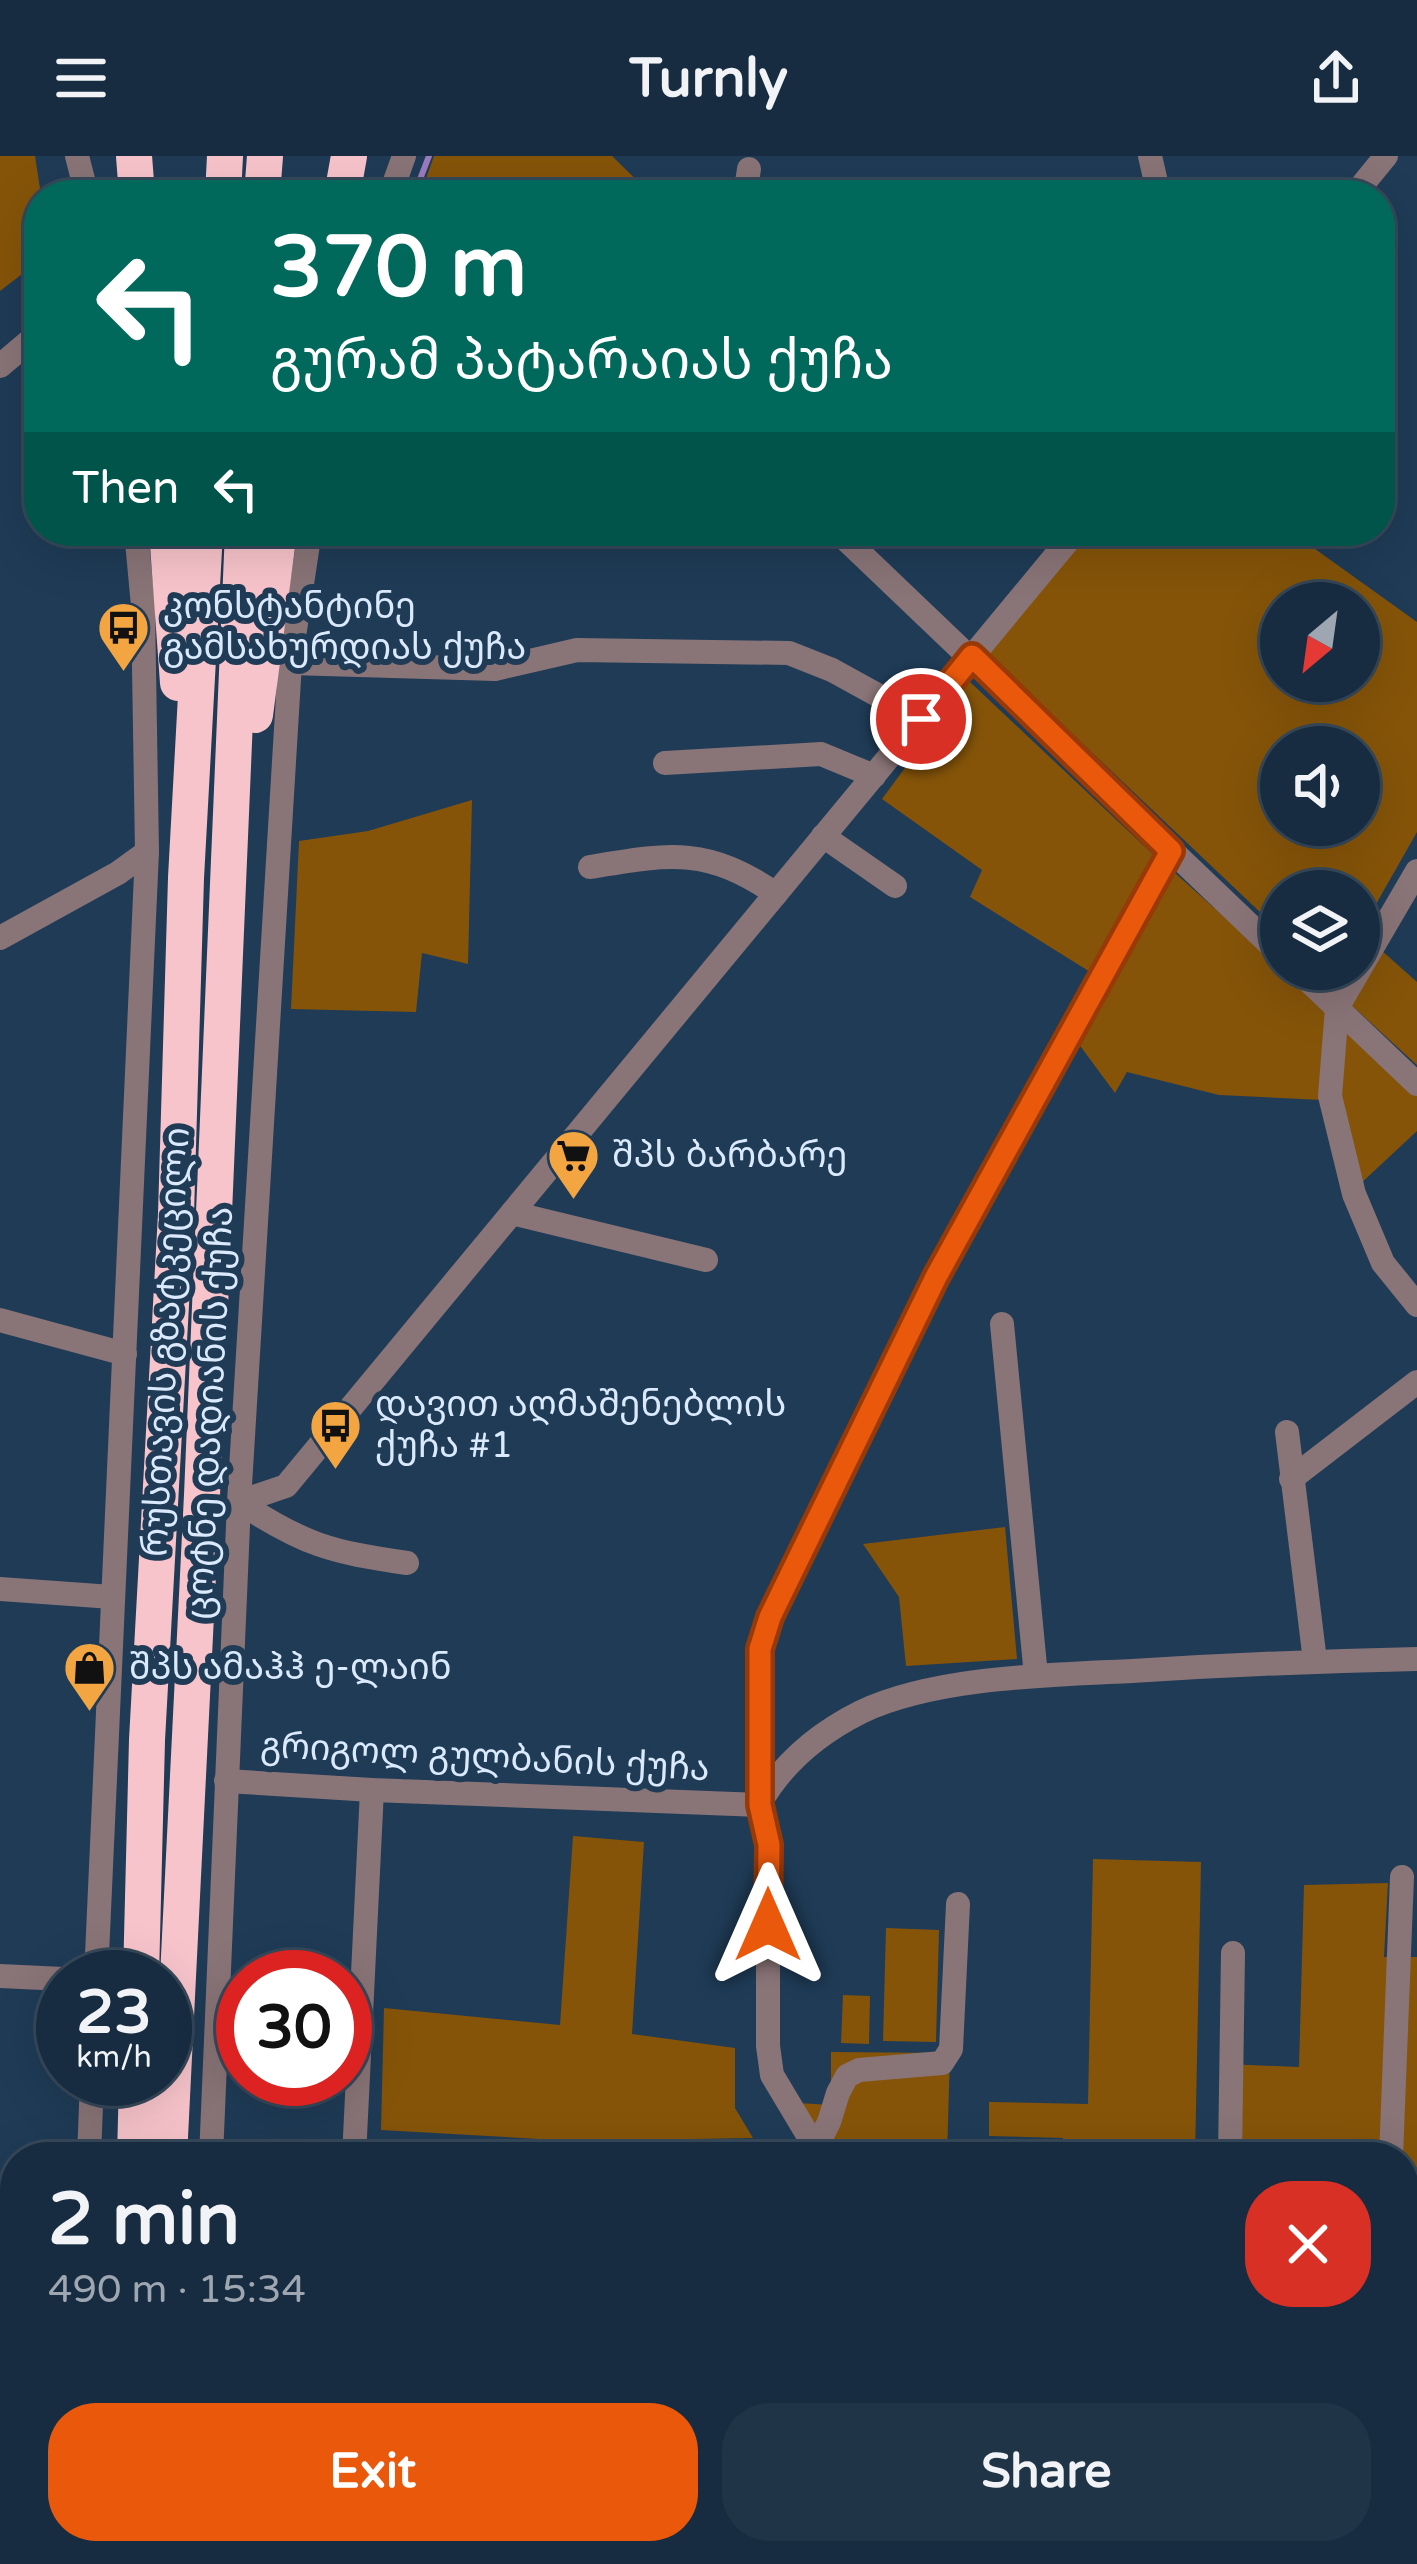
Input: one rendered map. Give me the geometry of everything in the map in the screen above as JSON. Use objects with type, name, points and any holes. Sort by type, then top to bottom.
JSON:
[{"type":"highway","points":[[168,546],[186,878]]},
{"type":"highway","name":"რუსთავის გზატკეცილი","points":[[142,1950],[147,1739],[176,1214],[186,878],[204,546]]},
{"type":"highway","name":"რუსთავის გზატკეცილი","points":[[170,2142],[242,546]]},
{"type":"highway","points":[[231,836],[250,758],[277,546]]},
{"type":"highway","points":[[135,2142],[136,2106]]},
{"type":"street","points":[[1366,180],[1386,156]]},
{"type":"street","points":[[747,180],[749,169]]},
{"type":"street","points":[[0,366],[24,345]]},
{"type":"street","points":[[97,1950],[147,852],[143,606],[137,546]]},
{"type":"street","name":"ცოტნე დადიანის ქუჩა","points":[[212,2142],[239,1502],[290,663],[308,546]]},
{"type":"street","points":[[853,546],[1260,935]]},
{"type":"street","points":[[239,1502],[286,1486],[1064,546]]},
{"type":"street","points":[[290,663],[495,669],[577,650],[789,653],[832,670],[921,719]]},
{"type":"street","points":[[664,764],[821,754],[874,776]]},
{"type":"street","points":[[823,836],[895,886]]},
{"type":"street","points":[[813,2142],[772,2075],[768,2046],[769,1845],[760,1805],[760,1649],[770,1617],[936,1277],[1171,851]]},
{"type":"street","points":[[0,938],[147,852]]},
{"type":"street","points":[[590,867],[674,854],[720,863],[776,893]]},
{"type":"street","points":[[1417,872],[1336,1008],[1330,1096],[1354,1194],[1383,1263],[1417,1305]]},
{"type":"street","points":[[1317,990],[1417,1084]]},
{"type":"street","points":[[512,1213],[706,1260]]},
{"type":"street","points":[[0,1320],[125,1354]]},
{"type":"street","points":[[1002,1324],[1036,1676]]},
{"type":"street","points":[[1291,1479],[1417,1382]]},
{"type":"street","points":[[1288,1432],[1315,1660]]},
{"type":"street","points":[[239,1502],[289,1534],[337,1553],[407,1564]]},
{"type":"street","points":[[0,1589],[112,1597]]},
{"type":"street","name":"გრიგოლ გულბანის ქუჩა","points":[[226,1781],[760,1805],[774,1780],[823,1733],[906,1695],[1036,1676],[1417,1659]]},
{"type":"street","points":[[355,2142],[372,1790]]},
{"type":"street","points":[[1392,2142],[1402,1876]]},
{"type":"street","points":[[823,2142],[847,2076],[859,2070],[931,2066],[942,2063],[951,2049],[958,1904]]},
{"type":"street","points":[[1230,2142],[1233,1952]]},
{"type":"street","points":[[0,1976],[36,1978]]},
{"type":"street","points":[[90,2142],[91,2106]]},
{"type":"shaded area","points":[[0,156],[35,156],[39,180],[24,180],[24,273],[0,291]]},
{"type":"shaded area","points":[[434,156],[612,156],[637,180],[425,180]]},
{"type":"shaded area","points":[[1070,546],[1311,546],[1361,582],[1260,582],[1260,702],[1380,702],[1380,595],[1417,622],[1417,832],[1380,897],[1380,870],[1260,870],[1260,912],[986,652]]},
{"type":"shaded area","points":[[969,681],[1159,860],[1095,975],[970,897],[982,870],[882,799]]},
{"type":"shaded area","points":[[472,800],[468,964],[422,953],[416,1012],[291,1009],[299,841],[368,831]]},
{"type":"shaded area","points":[[1175,873],[1260,949],[1260,990],[1306,990],[1327,1009],[1322,1100],[1219,1095],[1127,1072],[1115,1093],[1078,1043]]},
{"type":"shaded area","points":[[1380,952],[1417,982],[1417,1065],[1349,1003],[1357,990],[1380,990]]},
{"type":"shaded area","points":[[1341,1023],[1417,1092],[1417,1131],[1358,1186],[1338,1092]]},
{"type":"shaded area","points":[[1005,1527],[1017,1659],[906,1666],[899,1597],[863,1544]]},
{"type":"shaded area","points":[[573,1836],[644,1842],[632,2034],[735,2048],[735,2108],[753,2138],[574,2141],[381,2130],[384,2008],[560,2025]]},
{"type":"shaded area","points":[[1093,1859],[1201,1862],[1195,2142],[1063,2142],[1063,2138],[989,2136],[989,2102],[1088,2104]]},
{"type":"shaded area","points":[[1388,1883],[1384,1957],[1417,1957],[1417,2142],[1225,2142],[1227,2064],[1299,2067],[1304,1885]]},
{"type":"shaded area","points":[[886,1928],[939,1930],[936,2042],[883,2041]]},
{"type":"shaded area","points":[[843,1995],[870,1996],[869,2044],[841,2043]]},
{"type":"shaded area","points":[[831,2052],[950,2053],[947,2142],[820,2142],[799,2103],[831,2105]]},
{"type":"waterway","points":[[420,180],[429,156]]},
{"type":"place","name":"კონსტანტინე გამსახურდიას ქუჩა","points":[[124,673]]},
{"type":"place","name":"შპს ბარბარე","points":[[573,1201]]},
{"type":"place","name":"დავით აღმაშენებლის ქუჩა #1","points":[[336,1471]]},
{"type":"place","name":"შპს ამაჰჰ ე-ლაინ","points":[[90,1713]]},
{"type":"route","points":[[768,1925],[769,1845],[760,1805],[760,1649],[770,1617],[936,1277],[1171,851],[972,656],[921,719]]}]
